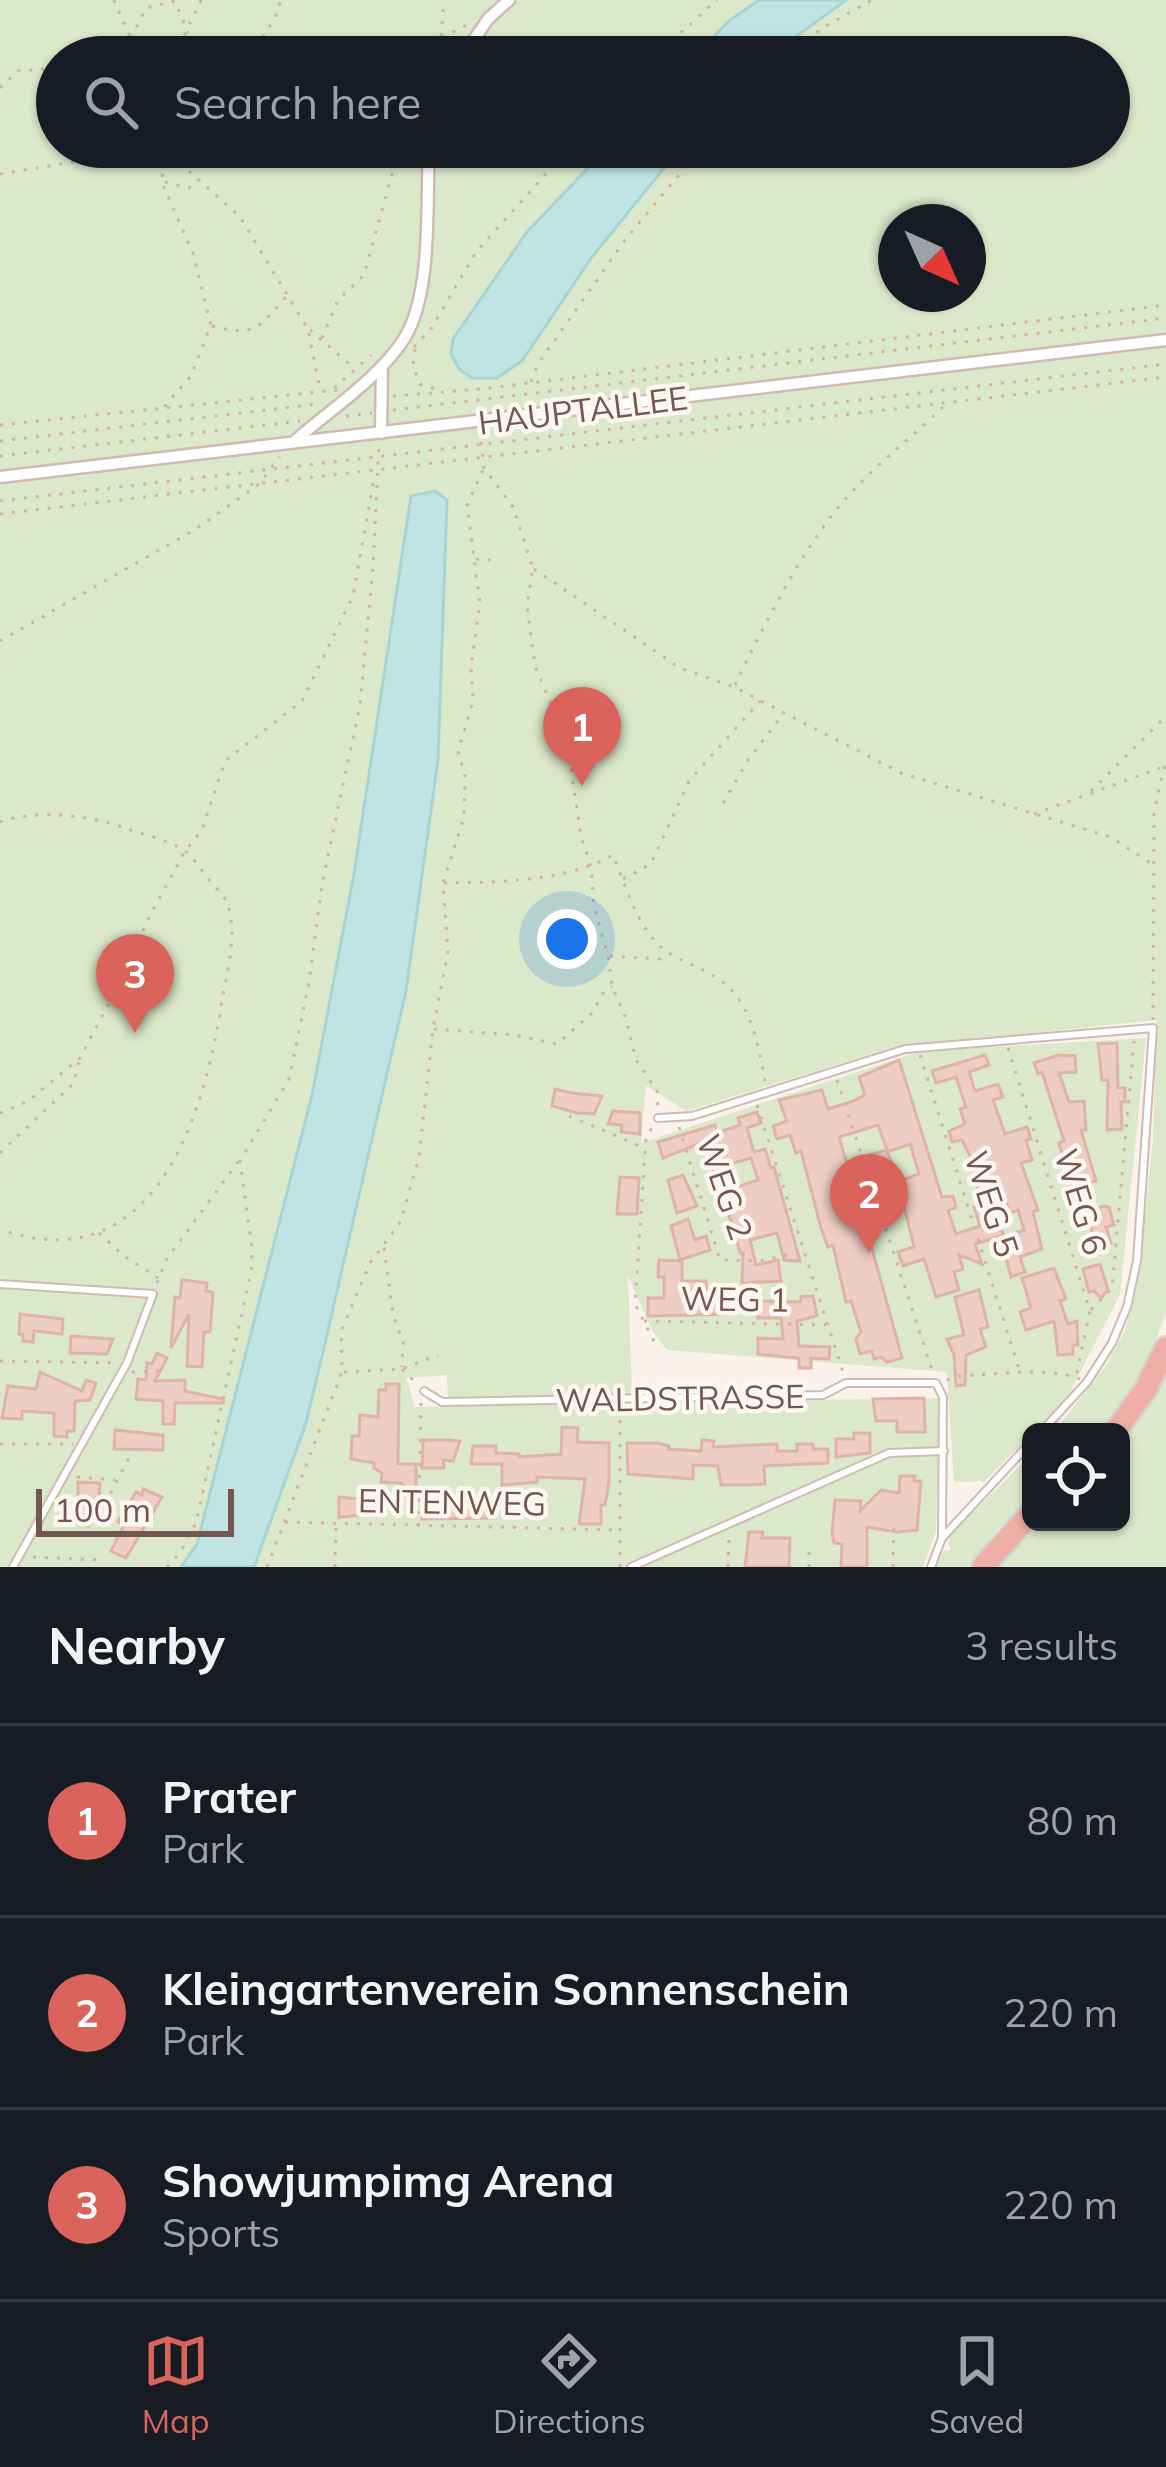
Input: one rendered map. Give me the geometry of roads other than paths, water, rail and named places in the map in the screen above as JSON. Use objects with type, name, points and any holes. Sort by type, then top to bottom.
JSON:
[{"type":"highway","points":[[1121,1423],[1146,1389],[1166,1348]]},
{"type":"highway","points":[[983,1567],[1022,1523]]},
{"type":"street","points":[[476,36],[509,0]]},
{"type":"street","points":[[293,442],[382,365],[404,339],[416,314],[427,168]]},
{"type":"street","name":"HAUPTALLEE","points":[[0,477],[1166,340]]},
{"type":"street","points":[[381,433],[382,365]]},
{"type":"lane","points":[[658,1118],[677,1119],[917,1048],[1153,1028],[1136,1261],[1120,1325],[1087,1382],[1049,1423]]},
{"type":"lane","points":[[0,1284],[153,1294],[127,1363],[13,1567]]},
{"type":"lane","name":"WALDSTRASSE","points":[[424,1391],[442,1402],[823,1395],[846,1383],[936,1383],[943,1397],[944,1451]]},
{"type":"lane","points":[[631,1567],[890,1453],[944,1451],[943,1538]]},
{"type":"lane","points":[[931,1567],[943,1538],[1022,1452]]},
{"type":"water","points":[[759,0],[846,0],[797,36],[714,36]]},
{"type":"water","points":[[588,168],[664,168],[592,257],[522,361],[497,378],[472,378],[459,369],[451,354],[453,339],[527,232]]},
{"type":"water","points":[[435,491],[447,500],[438,760],[406,991],[320,1365],[306,1423],[254,1567],[181,1567],[197,1544],[312,1095],[354,874],[411,496]]},
{"type":"place","name":"Prater","points":[[582,786]]},
{"type":"place","name":"Showjumpimg Arena","points":[[135,1033]]},
{"type":"place","name":"Kleingartenverein Sonnenschein","points":[[869,1253]]}]
